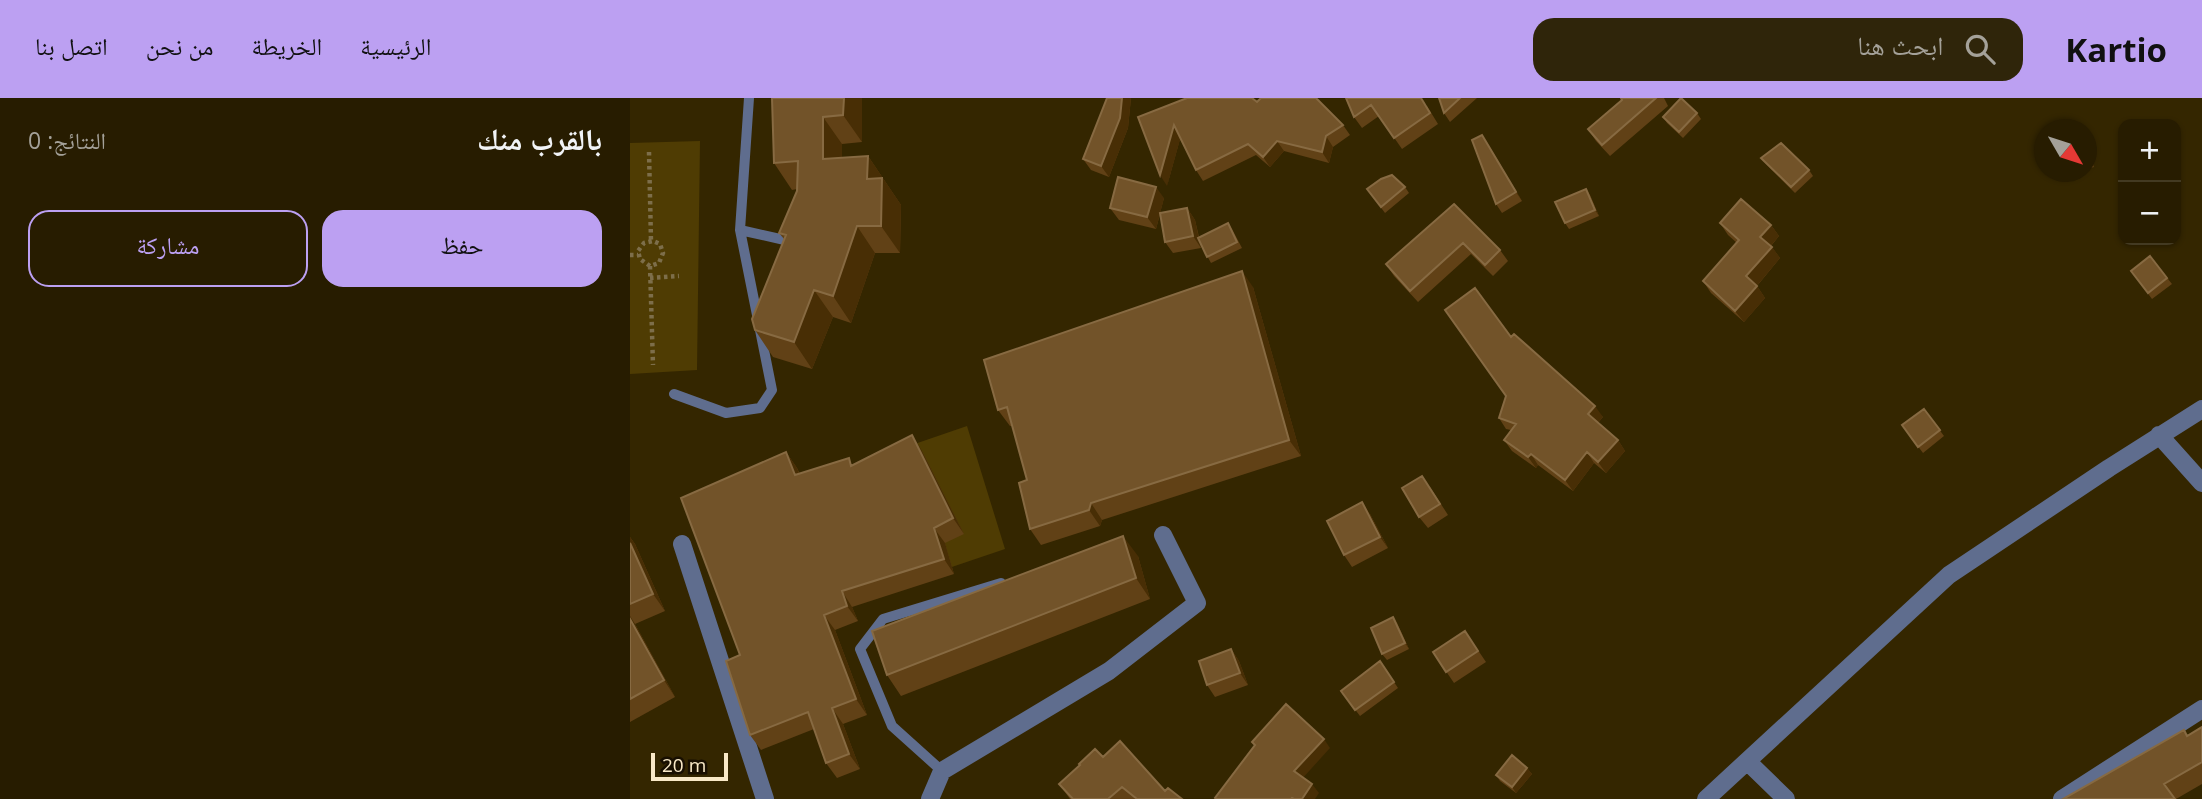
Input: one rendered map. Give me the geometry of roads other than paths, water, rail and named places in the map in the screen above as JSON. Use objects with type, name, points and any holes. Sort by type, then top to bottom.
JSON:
[{"type":"street","points":[[1706,799],[1949,575],[2202,409]]},
{"type":"street","points":[[2160,435],[2202,483]]},
{"type":"street","points":[[930,799],[942,771],[1109,671],[1197,603],[1163,535]]},
{"type":"street","points":[[682,544],[765,799]]},
{"type":"street","points":[[2062,799],[2202,709]]},
{"type":"street","points":[[1748,762],[1786,799]]},
{"type":"lane","points":[[674,394],[726,413],[760,408],[772,390],[740,230],[749,98]]},
{"type":"lane","points":[[740,230],[789,241]]},
{"type":"lane","points":[[942,771],[892,726],[860,649],[883,620],[1011,580]]}]
